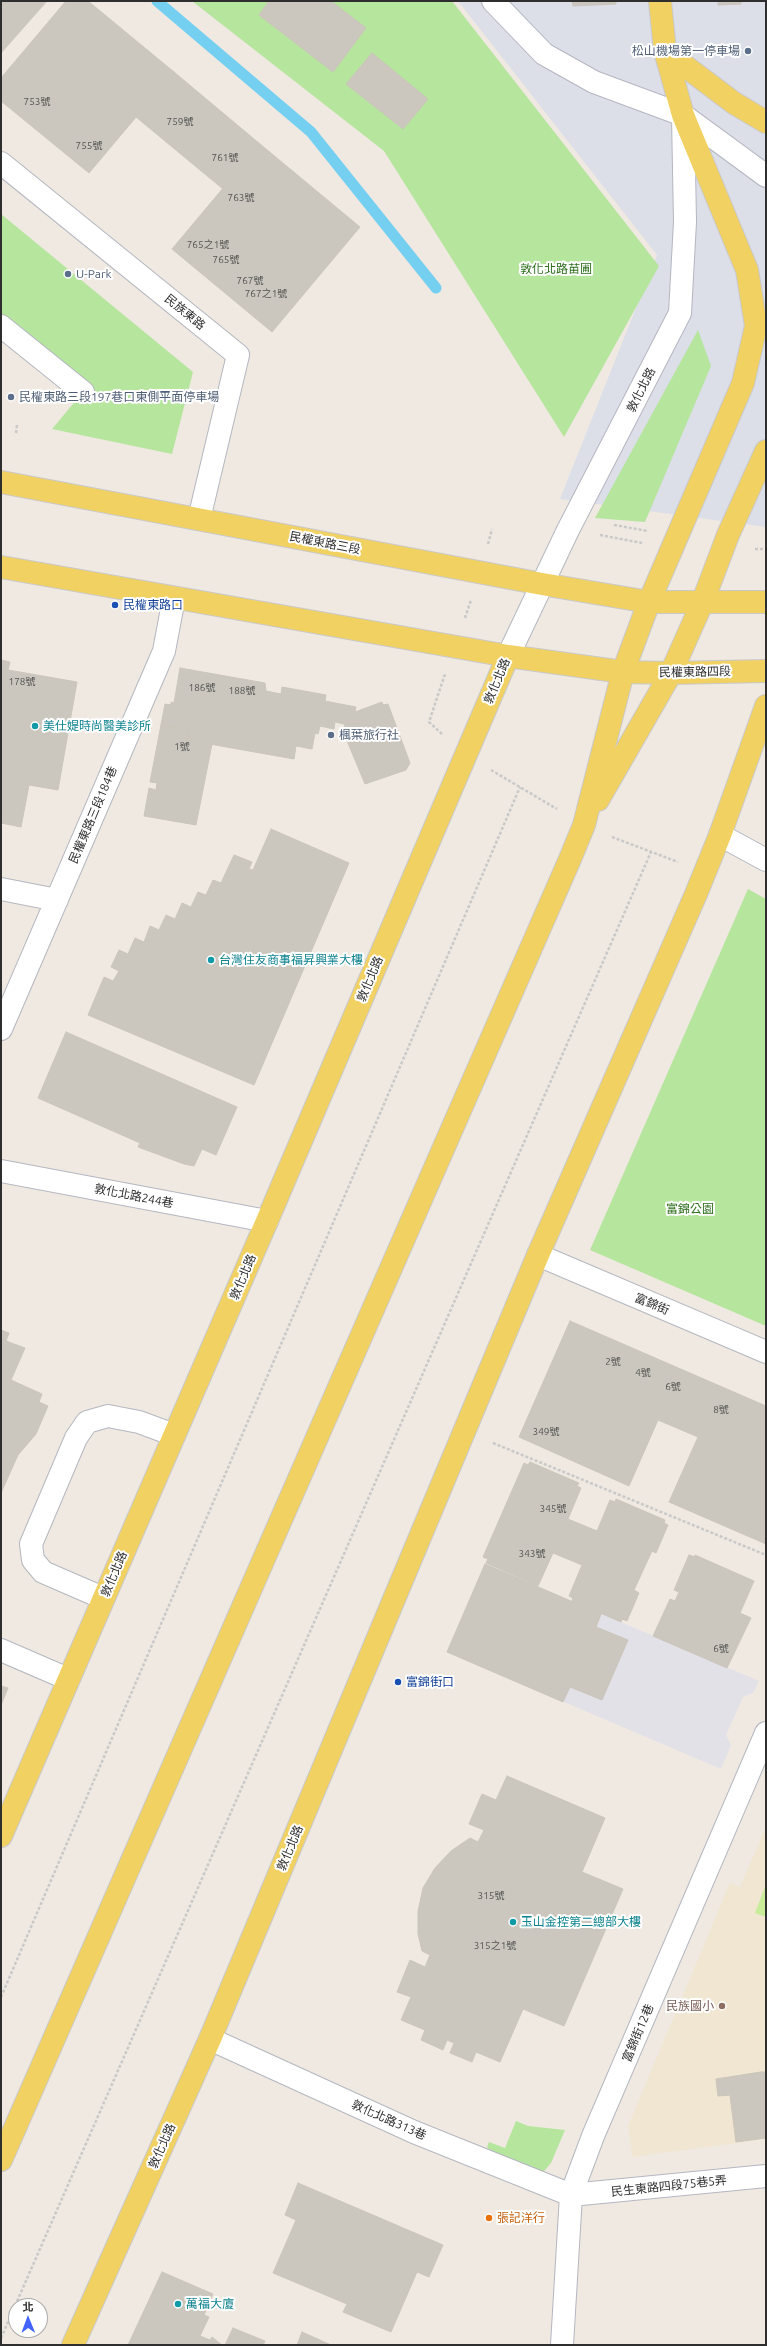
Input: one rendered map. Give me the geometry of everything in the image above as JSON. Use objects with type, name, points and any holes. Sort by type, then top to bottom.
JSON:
[{"type":"main road","name":"敦化北路","points":[[584,825],[623,672],[649,602],[743,383],[756,326],[747,270],[683,115],[665,51],[660,1]]},
{"type":"main road","points":[[665,51],[734,103],[766,122]]},
{"type":"main road","name":"敦化北路","points":[[1,2160],[584,825],[671,673],[703,601],[728,536],[766,451]]},
{"type":"main road","name":"民權東路三段","points":[[1,482],[542,584],[649,602]]},
{"type":"main road","points":[[1,567],[508,656],[623,672]]},
{"type":"main road","points":[[649,602],[766,602]]},
{"type":"main road","name":"敦化北路","points":[[1,1836],[267,1221],[508,656]]},
{"type":"main road","name":"民權東路四段","points":[[623,672],[671,673],[766,671]]},
{"type":"main road","name":"敦化北路","points":[[73,2345],[210,2039],[538,1255],[720,835],[766,706]]},
{"type":"street","points":[[493,1],[544,54],[594,82],[683,115],[766,176]]},
{"type":"street","name":"敦化北路","points":[[508,656],[542,584],[680,314],[685,222],[683,115]]},
{"type":"street","name":"民族東路","points":[[1,163],[238,354],[199,519]]},
{"type":"street","points":[[1,326],[84,392]]},
{"type":"street","name":"民權東路三段184巷","points":[[1,1029],[164,651],[174,598]]},
{"type":"street","points":[[720,835],[766,860]]},
{"type":"street","points":[[1,889],[57,900]]},
{"type":"street","name":"敦化北路244巷","points":[[1,1170],[267,1221]]},
{"type":"street","name":"富錦街","points":[[538,1255],[766,1352]]},
{"type":"street","points":[[103,1598],[43,1572],[33,1560],[31,1544],[76,1438],[87,1422],[108,1416],[139,1422],[174,1435]]},
{"type":"street","points":[[1,1650],[68,1679]]},
{"type":"street","name":"富錦街12巷","points":[[562,2345],[571,2195],[593,2136],[766,1733]]},
{"type":"street","name":"敦化北路313巷","points":[[210,2039],[414,2132],[571,2195]]},
{"type":"street","name":"民生東路四段75巷5弄","points":[[571,2195],[766,2176]]},
{"type":"path","points":[[16,433],[17,425]]},
{"type":"path","points":[[614,525],[650,531]]},
{"type":"path","points":[[504,777],[540,798]]},
{"type":"path","points":[[1,1997],[520,787]]},
{"type":"path","points":[[629,844],[665,857]]},
{"type":"path","points":[[1,2338],[651,852]]},
{"type":"path","points":[[488,1441],[766,1555]]},
{"type":"shaded area","points":[[458,1],[766,1],[766,527],[560,499],[657,255]]},
{"type":"shaded area","points":[[485,1564],[759,1681],[753,1693],[743,1697],[726,1735],[731,1745],[721,1769],[447,1652]]},
{"type":"shaded area","name":"民族國小","points":[[766,1827],[766,2139],[632,2157],[628,2126],[730,1883],[740,1887]]},
{"type":"green space","name":"敦化北路苗圃","points":[[192,1],[452,1],[659,266],[564,437],[384,151]]},
{"type":"green space","points":[[1,214],[193,372],[172,454],[52,429],[83,392],[1,326]]},
{"type":"green space","points":[[698,330],[711,366],[645,522],[595,518]]},
{"type":"green space","name":"富錦公園","points":[[748,889],[766,899],[766,1326],[590,1250]]},
{"type":"green space","points":[[766,1884],[766,1917],[755,1913]]},
{"type":"green space","points":[[516,2121],[528,2126],[565,2130],[551,2163],[544,2171],[534,2175],[503,2166],[487,2147],[489,2142],[505,2148]]},
{"type":"building","points":[[1,1],[47,1],[1,53]]},
{"type":"building","points":[[66,1],[88,1],[174,72],[89,173],[1,101],[1,78]]},
{"type":"building","points":[[269,1],[331,1],[366,28],[333,72],[259,15]]},
{"type":"building","points":[[572,1],[616,1],[616,4],[573,6]]},
{"type":"building","points":[[718,1],[741,1],[741,4],[718,5]]},
{"type":"building","points":[[372,53],[428,99],[403,129],[346,84]]},
{"type":"building","points":[[174,72],[260,144],[223,189],[136,117]]},
{"type":"building","points":[[260,144],[360,227],[272,332],[172,249]]},
{"type":"building","name":"美仕媞時尚醫美診所","points":[[1,660],[10,662],[8,670],[77,682],[58,790],[29,785],[21,827],[1,823]]},
{"type":"building","points":[[180,668],[265,683],[266,691],[281,694],[282,687],[326,695],[325,701],[356,707],[355,712],[382,702],[383,705],[388,704],[410,763],[406,770],[365,784],[345,736],[348,735],[344,724],[335,722],[334,729],[320,726],[318,734],[315,733],[312,749],[296,746],[294,759],[187,740],[189,730],[161,725],[165,704],[171,705],[171,702],[174,703]]},
{"type":"building","points":[[161,725],[189,730],[187,740],[212,744],[196,825],[144,816],[149,788],[156,790],[157,783],[150,782]]},
{"type":"building","name":"台灣住友商事福昇興業大樓","points":[[271,829],[349,863],[254,1085],[88,1015],[104,977],[113,981],[119,971],[111,967],[119,950],[128,954],[135,938],[144,942],[150,926],[159,930],[166,915],[175,919],[182,903],[191,907],[198,892],[206,895],[213,880],[221,883],[234,855],[252,862],[249,869],[253,870]]},
{"type":"building","points":[[66,1032],[237,1107],[216,1155],[202,1149],[194,1166],[184,1164],[138,1147],[140,1143],[38,1098]]},
{"type":"building","points":[[570,1321],[766,1406],[766,1544],[669,1502],[698,1437],[658,1420],[629,1486],[519,1437]]},
{"type":"building","points":[[1,1330],[9,1333],[6,1341],[25,1348],[11,1380],[42,1394],[39,1402],[48,1406],[36,1434],[18,1455],[1,1493]]},
{"type":"building","points":[[530,1462],[579,1483],[577,1486],[581,1488],[568,1519],[597,1531],[610,1500],[615,1502],[616,1499],[665,1520],[664,1523],[668,1525],[656,1553],[652,1551],[634,1590],[639,1593],[627,1621],[622,1619],[621,1622],[572,1601],[573,1598],[569,1596],[582,1565],[553,1553],[538,1586],[486,1563],[488,1559],[483,1557],[524,1463],[528,1465]]},
{"type":"building","points":[[689,1555],[695,1557],[695,1555],[754,1581],[740,1613],[751,1618],[727,1668],[653,1636],[670,1599],[675,1601],[679,1592],[674,1590]]},
{"type":"building","points":[[485,1564],[601,1614],[596,1627],[628,1640],[602,1700],[570,1687],[563,1702],[447,1652]]},
{"type":"building","points":[[1,1686],[8,1688],[1,1705]]},
{"type":"building","name":"玉山金控第二總部大樓","points":[[507,1776],[605,1818],[582,1872],[623,1889],[564,2026],[523,2009],[500,2062],[476,2052],[472,2062],[450,2053],[454,2043],[447,2040],[443,2050],[421,2040],[425,2030],[401,2020],[411,1997],[397,1992],[410,1960],[425,1967],[430,1955],[422,1951],[418,1934],[418,1911],[423,1888],[435,1868],[451,1851],[470,1838],[478,1842],[484,1830],[469,1824],[482,1794],[496,1800]]},
{"type":"building","points":[[766,2072],[766,2138],[736,2142],[730,2095],[718,2096],[716,2079]]},
{"type":"building","points":[[298,2183],[443,2245],[429,2277],[417,2272],[391,2332],[343,2312],[347,2304],[273,2273],[296,2220],[285,2215]]},
{"type":"building","name":"萬福大廈","points":[[162,2272],[213,2294],[204,2315],[209,2317],[200,2336],[210,2340],[212,2337],[222,2345],[128,2345]]},
{"type":"building","name":"萬福大廈","points":[[233,2328],[265,2341],[263,2345],[225,2345]]},
{"type":"building","points":[[302,2332],[331,2345],[297,2345]]},
{"type":"waterway","points":[[157,1],[311,132],[436,288]]},
{"type":"place","name":"松山機場第一停車場","points":[[748,51]]},
{"type":"place","name":"U-Park","points":[[68,274]]},
{"type":"place","name":"民權東路三段197巷口東側平面停車場","points":[[11,397]]},
{"type":"place","name":"民權東路口","points":[[115,605]]},
{"type":"place","name":"美仕媞時尚醫美診所","points":[[35,726]]},
{"type":"place","name":"楓葉旅行社","points":[[331,735]]},
{"type":"place","name":"台灣住友商事福昇興業大樓","points":[[211,960]]},
{"type":"place","name":"富錦街口","points":[[398,1682]]},
{"type":"place","name":"玉山金控第二總部大樓","points":[[513,1922]]},
{"type":"place","name":"民族國小","points":[[722,2006]]},
{"type":"place","name":"張記洋行","points":[[489,2218]]},
{"type":"place","name":"萬福大廈","points":[[178,2304]]}]
